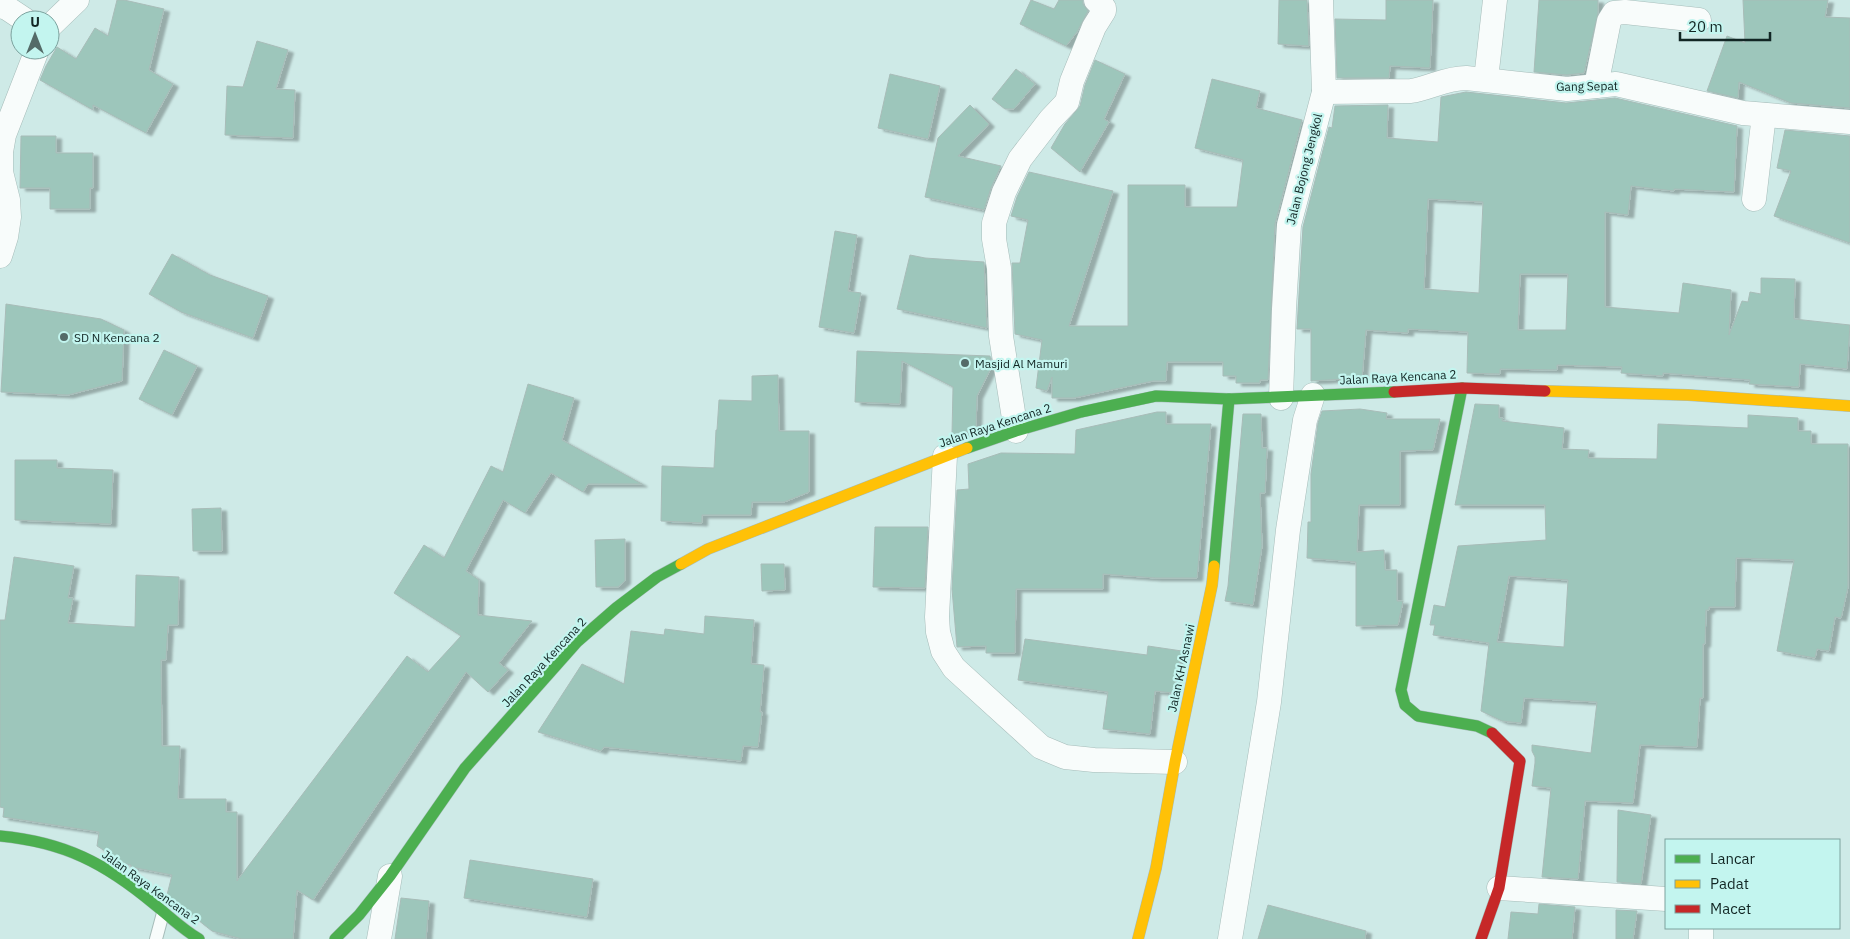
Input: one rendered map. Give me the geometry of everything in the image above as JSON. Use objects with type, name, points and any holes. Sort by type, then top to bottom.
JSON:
[{"type":"street","points":[[60,16],[77,0]]},
{"type":"street","points":[[1016,431],[1001,336],[999,268],[994,239],[994,223],[1004,192],[1020,159],[1050,120],[1067,102],[1072,81],[1094,27],[1104,11],[1104,8],[1096,0]]},
{"type":"street","name":"Jalan Bojong Jengkol","points":[[1281,398],[1289,225],[1324,92],[1321,0]]},
{"type":"street","points":[[1486,79],[1494,0]]},
{"type":"street","points":[[1596,86],[1609,21],[1614,14],[1625,12],[1699,20]]},
{"type":"street","points":[[0,256],[6,237],[9,217],[8,200],[2,189],[0,152],[4,134],[33,60]]},
{"type":"street","name":"Gang Sepat","points":[[1324,92],[1411,90],[1425,88],[1452,78],[1486,79],[1567,88],[1616,84],[1743,112],[1850,122]]},
{"type":"street","points":[[1754,199],[1764,115]]},
{"type":"street","points":[[1462,388],[1401,690],[1405,705],[1418,716],[1477,726],[1493,734],[1520,761],[1499,888],[1481,939]]},
{"type":"street","name":"Jalan Raya Kencana 2","points":[[335,939],[359,915],[390,876],[465,768],[571,650],[616,608],[656,577],[708,549],[945,456],[1016,431],[1081,412],[1156,396],[1230,399],[1281,398],[1462,388],[1688,395],[1850,406]]},
{"type":"street","points":[[1230,939],[1269,702],[1288,530],[1305,420],[1312,395]]},
{"type":"street","name":"Jalan KH Asnawi","points":[[1138,939],[1156,868],[1175,762],[1212,585],[1230,399]]},
{"type":"street","points":[[945,456],[937,617],[938,632],[943,651],[954,668],[1041,747],[1065,757],[1094,760],[1175,762]]},
{"type":"street","name":"Jalan Raya Kencana 2","points":[[0,836],[49,844],[80,854],[110,872],[184,931],[199,939]]},
{"type":"street","points":[[379,939],[390,876]]},
{"type":"street","points":[[1499,888],[1665,899]]},
{"type":"lane","points":[[156,939],[163,913]]},
{"type":"building","points":[[117,0],[164,9],[149,70],[173,84],[146,133],[93,105],[93,110],[40,80],[49,60],[60,60],[60,49],[76,59],[95,28],[108,36]]},
{"type":"building","points":[[1031,0],[1054,9],[1059,0],[1083,0],[1083,4],[1088,11],[1077,32],[1066,46],[1020,24]]},
{"type":"building","points":[[1279,0],[1307,0],[1309,46],[1278,44]]},
{"type":"building","points":[[1386,0],[1433,0],[1430,68],[1390,66],[1389,78],[1337,78],[1335,19],[1386,20]]},
{"type":"building","points":[[1539,0],[1598,0],[1598,13],[1584,73],[1567,75],[1534,72]]},
{"type":"building","points":[[1743,0],[1828,0],[1825,17],[1850,18],[1850,108],[1791,103],[1739,82],[1738,98],[1707,91],[1727,36],[1745,43]]},
{"type":"building","points":[[257,41],[288,50],[276,89],[295,90],[293,138],[225,135],[227,86],[243,87]]},
{"type":"building","points":[[1095,60],[1125,74],[1104,119],[1109,122],[1080,172],[1051,148],[1065,124],[1080,106],[1085,85]]},
{"type":"building","points":[[1016,69],[1035,84],[1014,109],[1005,109],[992,99]]},
{"type":"building","points":[[890,74],[940,86],[928,139],[878,128]]},
{"type":"building","points":[[1212,79],[1260,91],[1256,108],[1302,120],[1275,224],[1268,380],[1260,380],[1260,383],[1236,383],[1236,376],[1223,376],[1223,362],[1167,362],[1166,381],[1153,381],[1074,398],[1052,398],[1052,377],[1047,391],[1036,388],[1042,340],[1015,334],[1012,263],[1020,263],[1028,220],[1011,216],[1017,197],[1029,172],[1113,191],[1069,326],[1128,326],[1128,185],[1185,185],[1185,207],[1237,207],[1243,160],[1195,148]]},
{"type":"building","points":[[1466,92],[1566,103],[1615,98],[1737,126],[1734,192],[1674,189],[1674,191],[1631,186],[1628,215],[1605,212],[1605,307],[1679,313],[1683,283],[1731,290],[1729,335],[1742,301],[1748,302],[1750,292],[1761,294],[1761,278],[1795,279],[1794,319],[1850,325],[1847,369],[1800,364],[1799,387],[1749,384],[1750,380],[1663,373],[1663,376],[1621,373],[1622,367],[1557,365],[1557,370],[1500,369],[1500,374],[1467,373],[1468,332],[1408,329],[1408,333],[1366,330],[1362,378],[1311,381],[1311,329],[1297,329],[1303,227],[1329,127],[1332,128],[1335,106],[1388,105],[1387,138],[1438,142],[1441,97]],"holes":[[[1428,199],[1483,202],[1479,293],[1424,289]],[[1520,274],[1568,274],[1566,330],[1518,330]]]},
{"type":"building","points":[[970,105],[989,124],[958,156],[1001,166],[984,210],[925,197],[938,138]]},
{"type":"building","points":[[1785,130],[1850,136],[1850,243],[1774,216],[1791,171],[1777,168]]},
{"type":"building","points":[[21,136],[56,136],[56,153],[93,153],[93,188],[90,188],[90,209],[50,209],[50,188],[20,188]]},
{"type":"building","points":[[835,231],[857,235],[848,291],[861,293],[854,333],[819,327]]},
{"type":"building","points":[[172,254],[210,275],[268,296],[253,338],[181,312],[149,294]]},
{"type":"building","points":[[910,255],[925,258],[984,262],[987,328],[897,309]]},
{"type":"building","name":"SD N Kencana 2","points":[[6,304],[101,319],[124,330],[122,381],[68,395],[1,392]]},
{"type":"building","points":[[164,350],[197,366],[172,415],[139,399]]},
{"type":"building","points":[[857,351],[990,356],[992,366],[977,396],[976,428],[961,434],[952,434],[953,387],[902,361],[900,404],[855,402]]},
{"type":"building","points":[[778,375],[779,431],[809,431],[809,492],[784,502],[752,502],[751,515],[702,515],[702,523],[661,521],[662,466],[714,468],[719,400],[752,401],[752,376]]},
{"type":"building","points":[[528,384],[574,398],[562,440],[642,484],[588,484],[583,492],[551,473],[525,513],[503,500],[466,571],[479,580],[478,615],[532,621],[499,663],[508,670],[488,692],[466,672],[313,900],[297,890],[293,939],[242,939],[212,931],[198,920],[198,917],[190,915],[167,895],[172,875],[131,867],[131,865],[126,864],[97,846],[99,832],[3,817],[4,808],[0,807],[0,620],[5,620],[14,557],[74,566],[68,598],[73,598],[68,623],[135,627],[136,575],[179,577],[178,625],[168,625],[166,660],[161,660],[162,746],[180,746],[178,799],[226,799],[226,812],[237,812],[237,881],[407,656],[428,672],[461,636],[394,593],[424,545],[444,558],[491,466],[503,472]]},
{"type":"building","points":[[1475,404],[1499,405],[1499,418],[1503,418],[1502,421],[1564,428],[1562,449],[1589,450],[1588,458],[1657,459],[1658,424],[1748,428],[1748,415],[1798,418],[1798,431],[1811,431],[1811,444],[1848,444],[1848,587],[1841,618],[1835,617],[1829,651],[1817,649],[1815,658],[1777,651],[1794,560],[1736,558],[1735,607],[1709,607],[1709,610],[1706,610],[1705,644],[1703,644],[1703,698],[1700,698],[1697,747],[1640,745],[1633,803],[1585,801],[1578,879],[1542,877],[1551,788],[1532,786],[1535,757],[1532,745],[1591,753],[1597,702],[1524,698],[1521,723],[1502,721],[1481,711],[1489,643],[1433,635],[1435,625],[1430,625],[1434,605],[1445,607],[1458,546],[1546,540],[1545,505],[1455,505]],"holes":[[[1509,576],[1568,580],[1564,647],[1497,642]]]},
{"type":"building","points":[[1360,409],[1387,413],[1386,419],[1440,419],[1433,450],[1400,451],[1400,505],[1359,505],[1357,552],[1384,550],[1385,570],[1397,570],[1397,601],[1403,601],[1398,625],[1356,626],[1356,562],[1307,558],[1308,522],[1311,522],[1311,474],[1318,423],[1322,411]]},
{"type":"building","points":[[1157,412],[1166,412],[1166,424],[1211,424],[1197,578],[1156,578],[1103,574],[1103,589],[1016,589],[1015,653],[986,653],[986,646],[957,647],[952,589],[957,490],[969,489],[968,464],[1001,453],[1075,454],[1076,430]]},
{"type":"building","points":[[1243,414],[1261,414],[1262,448],[1267,448],[1265,493],[1260,493],[1262,546],[1253,605],[1225,601],[1228,586]]},
{"type":"building","points":[[15,460],[57,460],[57,468],[113,470],[111,524],[15,520]]},
{"type":"building","points":[[221,508],[222,551],[193,551],[192,509]]},
{"type":"building","points":[[875,527],[928,527],[925,588],[873,587]]},
{"type":"building","points":[[625,539],[625,581],[618,587],[596,587],[595,540]]},
{"type":"building","points":[[761,564],[784,564],[785,590],[762,591]]},
{"type":"building","points":[[705,616],[754,620],[751,664],[764,665],[760,712],[762,712],[758,747],[743,746],[741,761],[604,747],[601,751],[538,732],[582,664],[624,684],[631,631],[664,635],[665,629],[704,634]]},
{"type":"building","points":[[1025,639],[1147,655],[1148,646],[1182,651],[1173,693],[1155,691],[1150,734],[1103,729],[1108,692],[1018,680]]},
{"type":"building","points":[[1618,810],[1651,815],[1641,884],[1617,882]]},
{"type":"building","points":[[470,860],[593,879],[587,917],[464,898]]},
{"type":"building","points":[[401,898],[429,901],[426,939],[395,939]]},
{"type":"building","points":[[1539,904],[1575,907],[1572,939],[1508,939],[1511,912],[1538,914]]},
{"type":"building","points":[[1268,905],[1366,931],[1365,939],[1258,939]]},
{"type":"building","points":[[1616,910],[1637,911],[1633,939],[1616,939]]},
{"type":"traffic: fast","points":[[1462,388],[1401,690],[1405,705],[1418,716],[1477,726],[1492,733]]},
{"type":"traffic: fast","points":[[967,448],[1081,412],[1156,396],[1229,399],[1394,392]]},
{"type":"traffic: fast","points":[[1214,566],[1229,399]]},
{"type":"traffic: fast","points":[[335,939],[359,915],[390,876],[465,768],[577,642],[616,608],[657,577],[681,564]]},
{"type":"traffic: fast","points":[[0,836],[44,843],[64,849],[101,866],[136,890],[181,927],[199,939]]},
{"type":"traffic: slow","points":[[1545,391],[1688,395],[1850,406]]},
{"type":"traffic: slow","points":[[681,564],[708,549],[967,448]]},
{"type":"traffic: slow","points":[[1138,939],[1156,868],[1175,762],[1212,585],[1214,566]]},
{"type":"traffic: jam","points":[[1394,392],[1462,388],[1545,391]]},
{"type":"traffic: jam","points":[[1481,939],[1499,888],[1520,761],[1492,733]]},
{"type":"place","name":"SD N Kencana 2","points":[[64,337]]},
{"type":"place","name":"Masjid Al Mamuri","points":[[965,363]]}]
